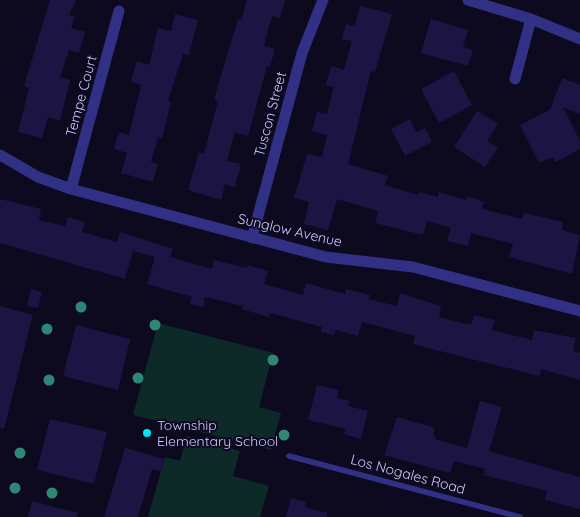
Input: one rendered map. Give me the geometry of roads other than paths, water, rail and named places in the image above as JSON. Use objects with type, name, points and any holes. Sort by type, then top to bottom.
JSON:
[{"type":"street","name":"Tuscon Street","points":[[252,238],[302,53],[323,0]]},
{"type":"street","points":[[468,0],[531,19],[580,39]]},
{"type":"street","name":"Tempe Court","points":[[71,189],[119,11]]},
{"type":"street","points":[[515,79],[531,19]]},
{"type":"street","name":"Sunglow Avenue","points":[[0,155],[38,177],[71,189],[252,238],[326,256],[413,267],[580,311]]},
{"type":"lane","name":"Los Nogales Road","points":[[289,456],[520,517]]},
{"type":"place","name":"Township Elementary School","points":[[147,433]]}]
